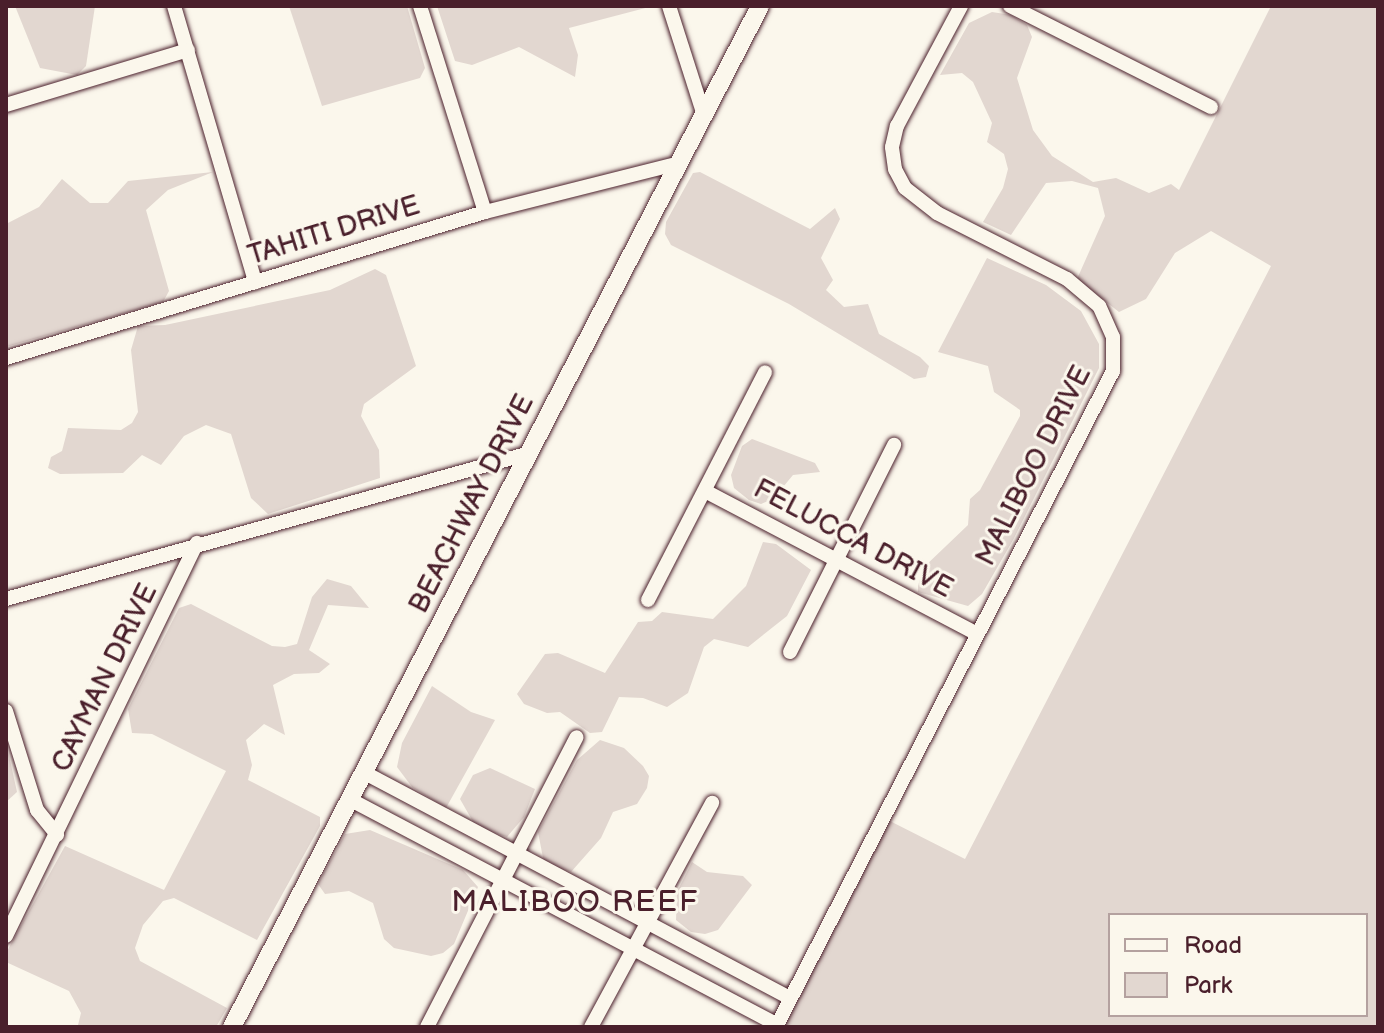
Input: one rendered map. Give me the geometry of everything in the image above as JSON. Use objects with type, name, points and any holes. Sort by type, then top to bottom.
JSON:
[{"type":"street","points":[[174,6],[255,282]]},
{"type":"street","points":[[420,6],[485,212]]},
{"type":"street","points":[[669,6],[704,116]]},
{"type":"street","name":"BEACHWAY DRIVE","points":[[232,1027],[760,6]]},
{"type":"street","name":"MALIBOO DRIVE","points":[[776,1026],[1113,371],[1113,337],[1099,306],[1067,279],[937,213],[905,188],[895,169],[892,147],[897,126],[961,6]]},
{"type":"street","points":[[1010,6],[1211,107]]},
{"type":"street","points":[[6,105],[188,50]]},
{"type":"street","name":"TAHITI DRIVE","points":[[6,358],[485,212],[680,163]]},
{"type":"street","points":[[648,600],[765,372]]},
{"type":"street","points":[[790,652],[894,445]]},
{"type":"street","points":[[6,599],[197,543],[530,453]]},
{"type":"street","name":"FELUCCA DRIVE","points":[[705,491],[837,557],[977,634]]},
{"type":"street","name":"CAYMAN DRIVE","points":[[6,936],[197,543]]},
{"type":"street","name":"CAYMAN DRIVE","points":[[6,711],[37,810],[57,835]]},
{"type":"street","points":[[427,1027],[577,737]]},
{"type":"street","points":[[365,773],[790,998]]},
{"type":"street","points":[[351,800],[776,1026]]},
{"type":"street","points":[[591,1027],[712,803]]},
{"type":"green space","points":[[15,6],[95,6],[86,66],[77,75],[40,68]]},
{"type":"green space","points":[[289,6],[407,6],[425,68],[420,78],[322,106]]},
{"type":"green space","points":[[437,6],[653,6],[569,28],[578,55],[575,77],[519,47],[472,65],[455,61]]},
{"type":"green space","points":[[1271,6],[1378,6],[1378,1027],[770,1027],[882,817],[965,859],[1271,266],[1211,231],[1175,253],[1146,299],[1119,312],[1077,279],[1105,216],[1098,188],[1072,181],[1046,183],[1011,235],[983,222],[1003,188],[1008,169],[1004,154],[987,142],[992,123],[973,82],[962,73],[940,75],[969,23],[992,12],[1011,15],[1027,25],[1032,37],[1017,78],[1033,130],[1052,156],[1093,182],[1116,178],[1149,193],[1171,184],[1179,190]]},
{"type":"green space","points":[[213,172],[168,190],[146,210],[169,291],[163,302],[6,347],[6,224],[39,207],[62,179],[90,203],[108,203],[128,181]]},
{"type":"green space","points":[[700,172],[810,229],[835,208],[840,219],[821,258],[833,280],[826,290],[844,307],[868,304],[879,334],[920,357],[929,366],[926,377],[914,379],[789,304],[671,245],[665,234],[666,222],[693,173]]},
{"type":"green space","points":[[987,258],[1046,285],[1081,311],[1099,344],[1099,368],[1013,540],[982,594],[968,606],[918,592],[918,586],[923,568],[968,525],[970,499],[980,490],[1020,416],[1020,410],[994,392],[988,366],[938,352]]},
{"type":"green space","points":[[375,269],[386,275],[416,366],[364,404],[361,416],[379,450],[380,478],[268,514],[251,498],[231,434],[206,425],[184,436],[161,465],[142,455],[123,473],[60,474],[48,468],[51,457],[62,451],[68,428],[121,430],[132,423],[138,412],[131,350],[138,326],[165,325],[330,290]]},
{"type":"green space","points":[[752,439],[815,463],[820,472],[793,475],[773,499],[761,504],[749,500],[734,488],[731,475],[742,446]]},
{"type":"green space","points":[[763,542],[776,544],[811,570],[787,616],[748,647],[714,639],[704,647],[688,693],[667,707],[643,698],[619,697],[602,732],[590,733],[560,712],[547,713],[524,704],[517,694],[545,654],[558,653],[605,673],[638,622],[652,621],[662,612],[713,619],[746,586]]},
{"type":"green space","points":[[327,579],[351,586],[369,608],[328,605],[309,650],[330,664],[319,673],[294,674],[273,685],[285,735],[264,724],[246,740],[252,765],[248,780],[320,817],[320,826],[257,940],[174,898],[163,901],[143,925],[135,948],[140,961],[227,1008],[216,1027],[78,1025],[81,1013],[69,991],[6,962],[6,953],[65,846],[164,890],[226,771],[152,734],[132,733],[128,709],[179,608],[191,604],[272,646],[285,647],[297,644],[312,597]]},
{"type":"green space","points":[[432,686],[471,712],[495,720],[446,808],[412,787],[397,767],[402,743]]},
{"type":"green space","points":[[600,740],[624,748],[643,766],[649,776],[647,788],[637,804],[613,812],[601,838],[571,872],[544,863],[538,832],[577,760]]},
{"type":"green space","points":[[6,742],[17,792],[6,802]]},
{"type":"green space","points":[[490,768],[535,789],[524,817],[507,837],[476,827],[460,799],[473,775]]},
{"type":"green space","points":[[370,830],[463,870],[478,887],[454,944],[443,953],[431,956],[394,948],[384,939],[373,903],[349,891],[325,894],[318,884],[345,834]]},
{"type":"green space","points":[[692,862],[707,872],[743,876],[752,885],[718,930],[705,934],[691,932],[676,920],[677,892]]},
{"type":"district","name":"MALIBOO REEF","points":[[575,902]]}]
